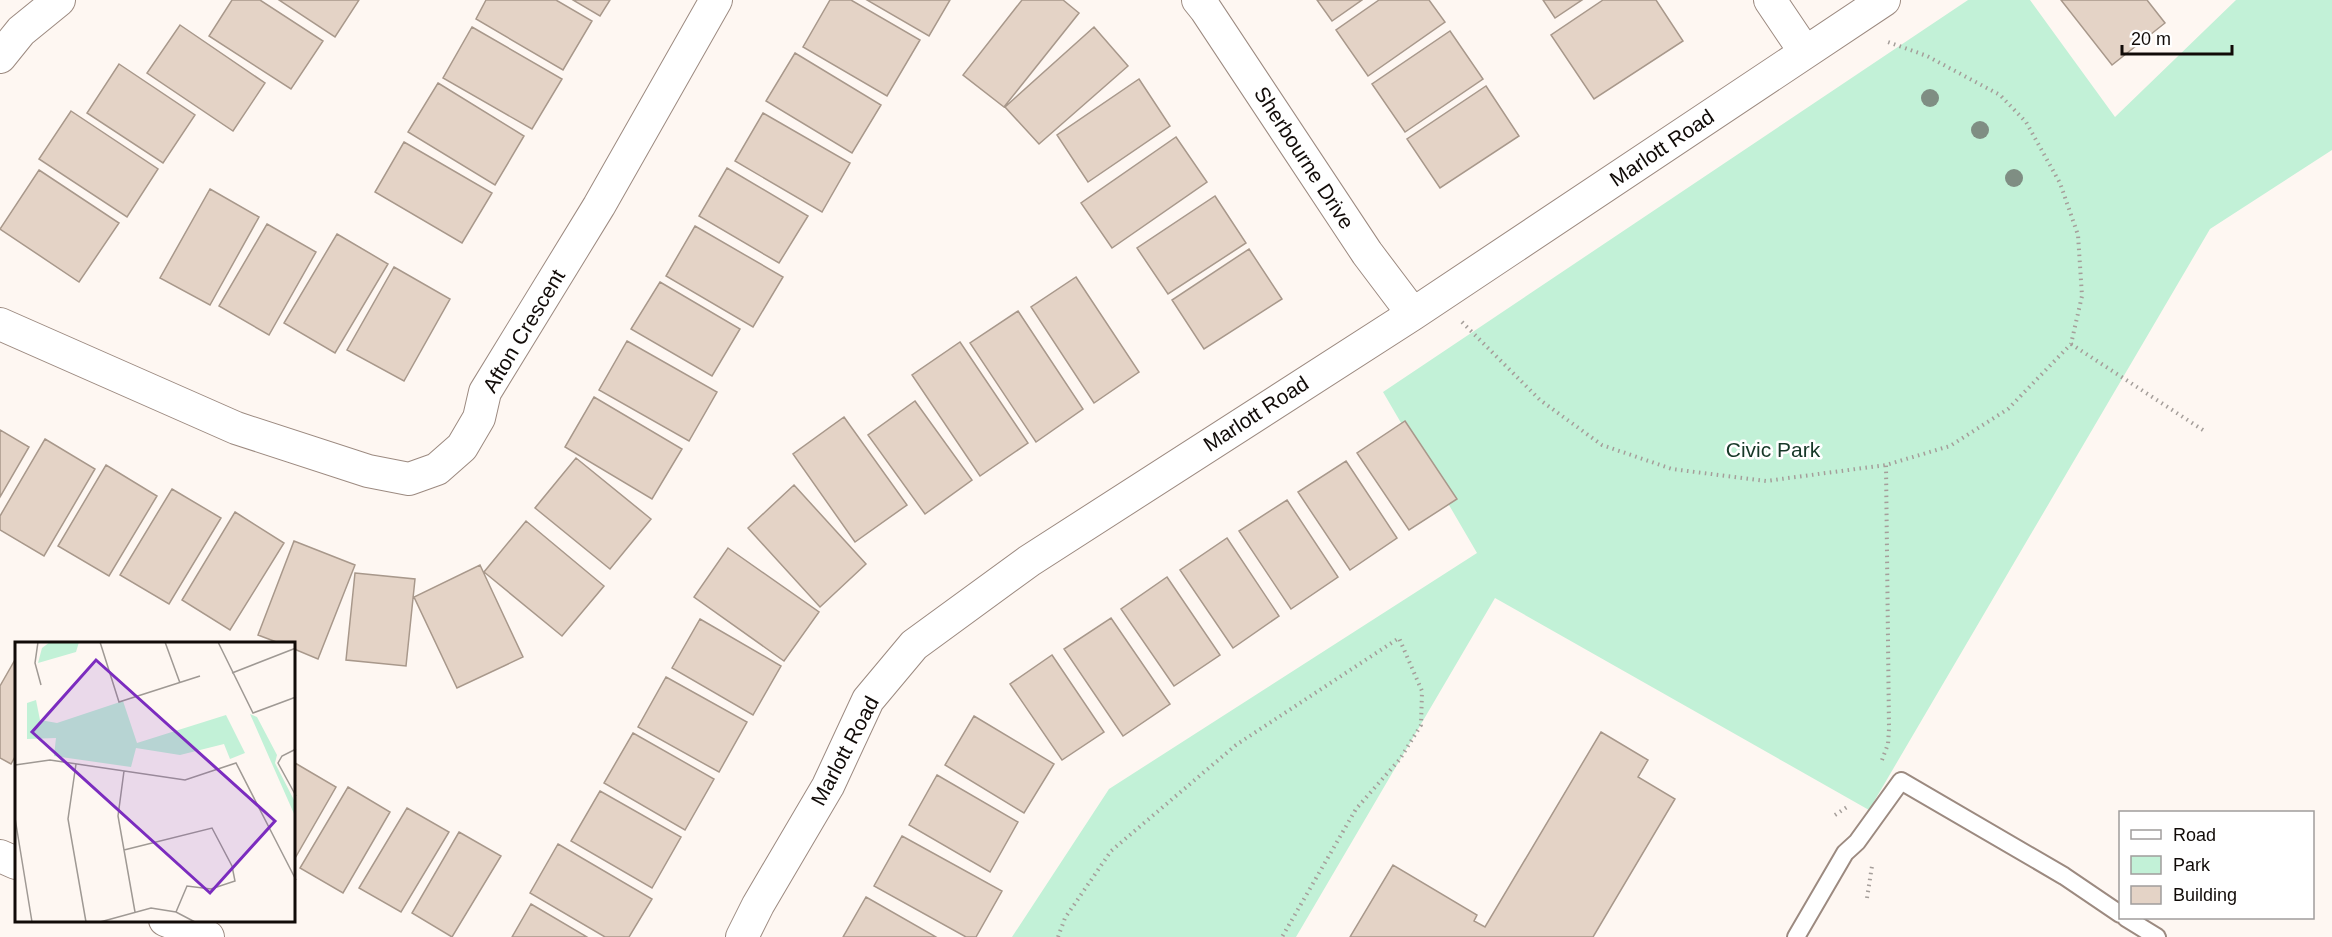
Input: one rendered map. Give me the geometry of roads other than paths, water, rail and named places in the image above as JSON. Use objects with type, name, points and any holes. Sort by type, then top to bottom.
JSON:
[{"type":"street","points":[[0,57],[21,31],[59,0]]},
{"type":"street","name":"Afton Crescent","points":[[0,324],[236,428],[368,471],[409,479],[437,469],[462,447],[468,438],[479,418],[485,392],[604,196],[716,0]]},
{"type":"street","name":"Sherbourne Drive","points":[[1198,0],[1367,253],[1413,314]]},
{"type":"street","points":[[1770,0],[1805,52]]},
{"type":"street","name":"Marlott Road","points":[[742,937],[758,904],[828,786],[868,700],[914,645],[1029,561],[1413,314],[1884,0]]},
{"type":"street","points":[[0,856],[15,863]]},
{"type":"street","points":[[168,922],[208,937]]},
{"type":"lane","points":[[1796,937],[1845,853],[1857,842],[1901,781],[2064,876],[2119,913]]},
{"type":"lane","points":[[2128,919],[2157,937]]},
{"type":"park label","name":"Civic Park","points":[[1773,450]]}]
